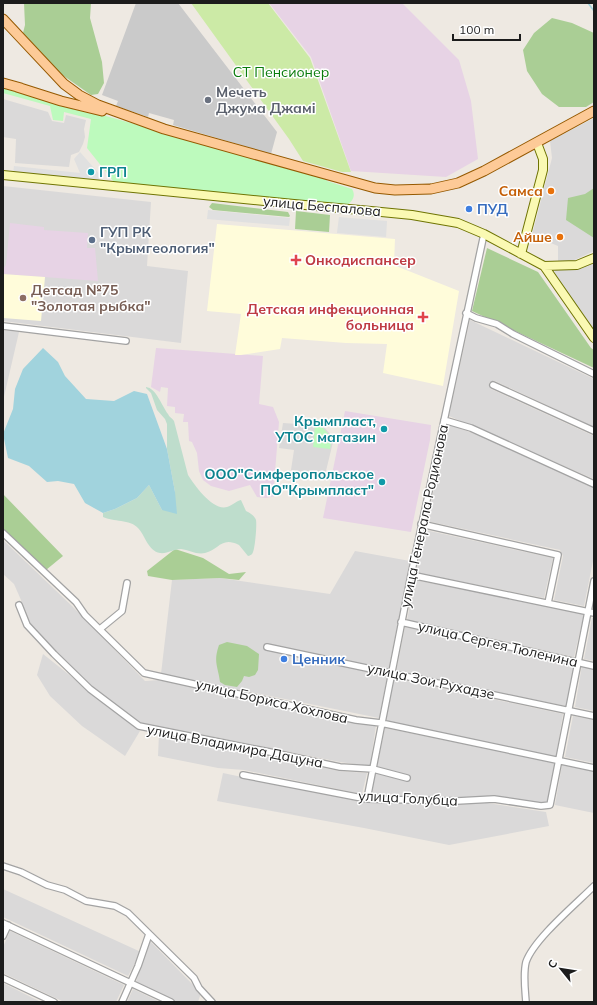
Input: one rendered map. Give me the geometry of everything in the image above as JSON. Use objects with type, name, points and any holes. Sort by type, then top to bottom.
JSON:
[{"type":"main road","points":[[3,19],[64,84],[79,95],[108,109],[145,122]]},
{"type":"main road","points":[[3,26],[78,104],[108,109]]},
{"type":"main road","points":[[3,83],[367,186],[395,190],[431,189],[458,183],[484,172],[594,111]]},
{"type":"main road","points":[[521,254],[543,170],[543,159],[537,143]]},
{"type":"main road","name":"улица Беспалова","points":[[3,175],[412,215],[451,222],[468,227],[544,266]]},
{"type":"main road","points":[[544,266],[577,265],[594,258]]},
{"type":"main road","points":[[544,266],[594,338]]},
{"type":"main road","points":[[550,276],[552,270],[558,266]]},
{"type":"street","name":"улица Генерала Родионова","points":[[367,798],[421,524],[484,234]]},
{"type":"street","points":[[466,313],[476,318],[497,324],[513,334],[594,374]]},
{"type":"street","points":[[3,326],[126,341]]},
{"type":"street","points":[[493,385],[594,431]]},
{"type":"street","points":[[444,420],[471,428],[594,484]]},
{"type":"street","points":[[421,524],[558,555],[548,603]]},
{"type":"street","name":"улица Бориса Хохлова","points":[[3,533],[76,602],[85,615],[144,672],[356,720],[381,723],[594,768]]},
{"type":"street","points":[[411,575],[591,612]]},
{"type":"street","points":[[560,761],[578,662],[591,612],[594,581]]},
{"type":"street","points":[[100,630],[122,611],[127,583]]},
{"type":"street","name":"улица Владимира Дацуна","points":[[19,605],[27,625],[54,654],[90,689],[139,726],[340,767],[373,769],[407,778]]},
{"type":"street","name":"улица Сергея Тюленина","points":[[402,622],[594,666]]},
{"type":"street","name":"улица Зои Рухадзе","points":[[267,647],[594,716]]},
{"type":"street","name":"улица Голубца","points":[[243,775],[367,798],[457,801],[494,799],[542,806],[550,805],[560,761]]},
{"type":"street","points":[[3,866],[22,872],[47,885],[65,890],[86,901],[120,908],[128,913],[194,978],[199,988],[212,1002]]},
{"type":"street","points":[[526,1002],[524,981],[526,962],[534,948],[542,937],[594,886]]},
{"type":"street","points":[[3,936],[6,924],[171,1002]]},
{"type":"street","points":[[122,1002],[138,966],[149,934]]},
{"type":"street","points":[[3,978],[54,1002]]},
{"type":"shaded area","points":[[136,3],[178,3],[277,132],[271,154],[173,125],[174,120],[149,113],[148,117],[116,106],[118,101],[102,95]]},
{"type":"shaded area","points":[[269,3],[402,3],[459,60],[471,101],[478,159],[446,177],[351,171],[311,57]]},
{"type":"shaded area","points":[[3,99],[48,112],[52,121],[64,123],[66,115],[86,120],[83,144],[79,152],[71,155],[69,167],[15,163],[16,139],[3,137]]},
{"type":"shaded area","points":[[594,118],[594,251],[568,263],[558,261],[558,246],[532,235],[552,158],[550,141]]},
{"type":"shaded area","points":[[80,152],[102,177],[98,181],[13,174],[14,166],[80,173],[74,159]]},
{"type":"shaded area","points":[[3,186],[151,202],[147,266],[188,271],[181,343],[3,321]]},
{"type":"shaded area","points":[[208,210],[290,218],[289,226],[207,219]]},
{"type":"shaded area","points":[[339,217],[387,221],[386,237],[337,233]]},
{"type":"shaded area","points":[[10,223],[44,227],[44,230],[88,233],[87,248],[95,248],[98,281],[3,274],[3,269],[6,265]]},
{"type":"shaded area","points":[[217,224],[395,239],[394,264],[396,266],[459,291],[443,386],[383,373],[387,344],[346,343],[282,338],[280,349],[235,355],[241,314],[207,311]]},
{"type":"shaded area","points":[[594,260],[594,331],[554,274],[555,270],[573,269]]},
{"type":"shaded area","name":"Детсад №75 \"Золотая рыбка\"","points":[[3,274],[45,277],[41,321],[3,318]]},
{"type":"shaded area","points":[[470,320],[594,379],[594,427],[495,381],[489,383],[491,389],[594,436],[594,479],[449,416]]},
{"type":"shaded area","points":[[3,330],[19,332],[3,401]]},
{"type":"shaded area","points":[[156,348],[263,356],[259,404],[273,407],[279,422],[274,485],[275,496],[266,498],[257,497],[250,485],[229,491],[211,486],[203,480],[199,471],[197,453],[192,442],[189,441],[188,422],[183,422],[184,414],[175,413],[175,407],[167,406],[168,388],[161,387],[160,392],[151,387]]},
{"type":"shaded area","points":[[345,411],[431,425],[430,440],[411,532],[323,518]]},
{"type":"shaded area","points":[[319,422],[334,438],[325,475],[291,470],[294,450],[279,448],[283,423],[312,425]]},
{"type":"shaded area","points":[[448,424],[480,436],[594,487],[594,556],[584,606],[554,600],[563,556],[560,550],[427,521]]},
{"type":"shaded area","points":[[425,530],[553,558],[544,598],[416,573]]},
{"type":"shaded area","points":[[3,540],[72,606],[145,681],[159,680],[355,723],[376,725],[370,766],[340,762],[137,722],[92,687],[48,646],[29,623],[14,584],[3,574]]},
{"type":"shaded area","points":[[355,551],[410,561],[379,718],[161,674],[172,580],[220,578],[330,594]]},
{"type":"shaded area","points":[[415,580],[584,614],[574,657],[407,620]]},
{"type":"shaded area","points":[[592,618],[594,618],[594,661],[584,659]]},
{"type":"shaded area","points":[[405,627],[575,664],[566,706],[396,672]]},
{"type":"shaded area","points":[[43,654],[140,731],[125,756],[82,726],[50,696],[37,675]]},
{"type":"shaded area","points":[[582,665],[594,668],[594,711],[575,707]]},
{"type":"shaded area","points":[[393,678],[563,714],[556,757],[386,721]]},
{"type":"shaded area","points":[[573,716],[594,720],[594,763],[565,757]]},
{"type":"shaded area","points":[[385,728],[557,763],[549,801],[543,803],[495,796],[457,798],[371,795]]},
{"type":"shaded area","points":[[159,734],[339,771],[367,773],[362,794],[244,770],[218,768],[158,756]]},
{"type":"shaded area","points":[[562,765],[594,771],[594,813],[555,805]]},
{"type":"shaded area","points":[[223,773],[367,803],[481,802],[546,812],[549,826],[449,845],[217,801]]},
{"type":"shaded area","points":[[3,889],[141,952],[128,976],[3,917]]},
{"type":"shaded area","points":[[10,931],[124,985],[116,1002],[64,1002],[3,973],[3,947]]},
{"type":"shaded area","points":[[149,940],[201,993],[198,1002],[176,1002],[136,982]]},
{"type":"shaded area","points":[[3,983],[41,1002],[3,1002]]},
{"type":"shaded area","points":[[133,989],[160,1002],[127,1002]]},
{"type":"green space","points":[[24,3],[91,3],[90,18],[102,62],[104,83],[98,94],[91,95],[61,74],[23,33],[25,25]]},
{"type":"green space","name":"СТ Пенсионер","points":[[191,3],[268,3],[310,58],[351,172],[342,172],[303,161],[289,139]]},
{"type":"green space","points":[[552,18],[572,23],[594,33],[594,102],[586,107],[559,107],[542,94],[527,71],[523,50],[534,33]]},
{"type":"green space","points":[[3,87],[326,178],[327,181],[352,189],[354,194],[353,198],[346,205],[114,182],[87,148],[91,119],[64,112],[63,121],[53,120],[50,106],[3,93]]},
{"type":"green space","points":[[594,188],[594,238],[566,220],[568,198],[585,194]]},
{"type":"green space","points":[[212,203],[288,212],[290,216],[213,210],[209,207]]},
{"type":"green space","points":[[296,211],[330,215],[329,232],[295,229]]},
{"type":"green space","points":[[487,248],[538,272],[591,348],[594,350],[594,368],[472,311]]},
{"type":"green space","points":[[146,387],[150,388],[156,394],[168,415],[174,421],[188,475],[195,485],[210,502],[222,507],[227,507],[241,500],[246,511],[252,514],[255,518],[255,541],[254,550],[251,555],[248,556],[239,545],[228,542],[220,544],[205,553],[196,553],[181,549],[165,553],[156,552],[152,549],[135,525],[103,517],[103,513],[137,498],[149,485],[162,510],[175,492],[167,449],[167,424],[165,419],[157,410],[151,393]]},
{"type":"green space","points":[[315,425],[322,427],[332,438],[330,449],[313,447]]},
{"type":"green space","points":[[3,494],[63,556],[46,570],[3,530]]},
{"type":"green space","points":[[175,549],[203,558],[229,574],[246,572],[239,580],[220,578],[172,580],[148,576],[147,571]]},
{"type":"green space","points":[[227,642],[247,646],[259,654],[258,670],[255,675],[249,677],[244,676],[237,687],[225,685],[220,682],[216,664],[216,656],[219,645]]},
{"type":"water","points":[[43,348],[58,362],[65,376],[86,399],[114,401],[134,391],[147,394],[167,449],[175,492],[177,514],[162,510],[149,485],[137,498],[103,513],[85,503],[74,484],[58,481],[47,482],[29,466],[8,458],[3,434],[13,409],[15,389],[23,369]]},
{"type":"waterway","points":[[588,3],[594,11]]},
{"type":"place","name":"Мечеть Джума Джамі","points":[[208,100]]},
{"type":"place","name":"ГРП","points":[[91,172]]},
{"type":"place","name":"Самса","points":[[551,191]]},
{"type":"place","name":"ПУД","points":[[469,209]]},
{"type":"place","name":"Айше","points":[[560,237]]},
{"type":"place","name":"ГУП РК \"Крымгеология\"","points":[[92,240]]},
{"type":"place","name":"Онкодиспансер","points":[[296,260]]},
{"type":"place","name":"Детсад №75 \"Золотая рыбка\"","points":[[23,298]]},
{"type":"place","name":"Детская инфекционная больница","points":[[423,317]]},
{"type":"place","name":"Крымпласт, УТОС магазин","points":[[384,429]]},
{"type":"place","name":"ООО\"Симферопольское ПО\"Крымпласт\"","points":[[382,482]]},
{"type":"place","name":"Ценник","points":[[284,659]]}]
